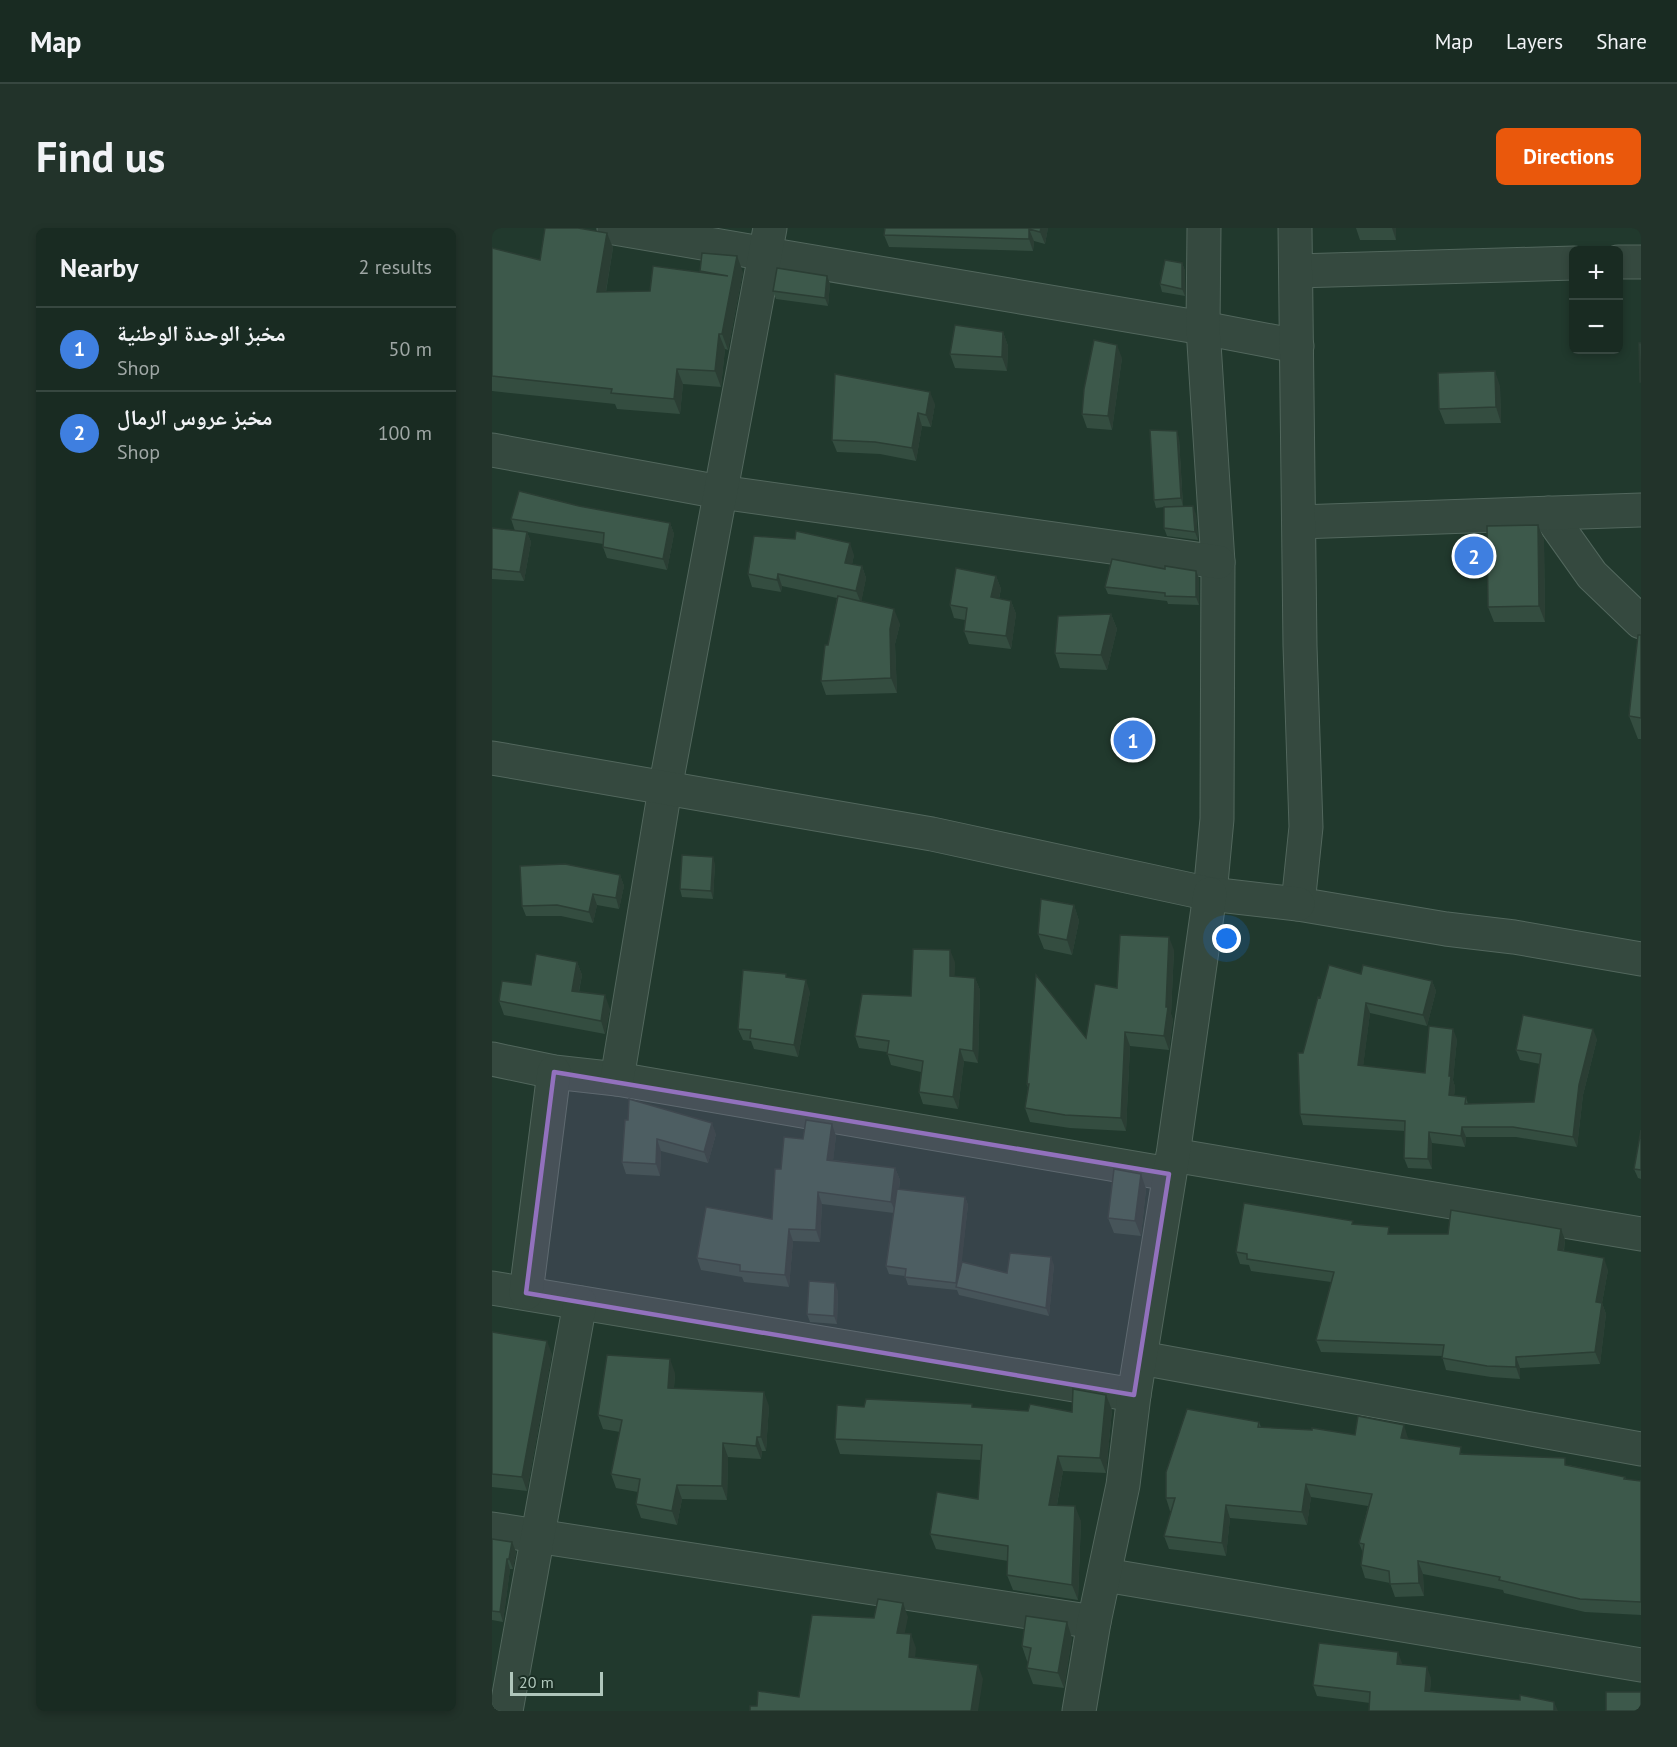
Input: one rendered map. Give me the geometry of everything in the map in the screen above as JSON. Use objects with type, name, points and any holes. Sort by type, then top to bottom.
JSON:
[{"type":"street","points":[[614,228],[767,241],[1297,346]]},
{"type":"street","points":[[1079,1711],[1094,1622],[1122,1485],[1134,1395],[1172,1164],[1210,894],[1217,819],[1218,562],[1203,328],[1204,228]]},
{"type":"street","points":[[1295,228],[1300,646],[1306,827],[1298,904]]},
{"type":"street","points":[[618,1079],[665,789],[767,241]]},
{"type":"street","points":[[1623,262],[1641,262]]},
{"type":"street","points":[[1296,271],[1569,263]]},
{"type":"street","points":[[492,450],[720,492],[1218,562]]},
{"type":"street","points":[[1299,522],[1641,510]]},
{"type":"street","points":[[1548,513],[1592,575],[1641,622]]},
{"type":"street","points":[[492,758],[932,834],[1210,894],[1298,904],[1446,929],[1514,937],[1641,960]]},
{"type":"street","points":[[492,1059],[554,1072],[618,1079],[1641,1234]]},
{"type":"street","points":[[526,1293],[554,1072]]},
{"type":"street","points":[[492,1288],[1134,1395]]},
{"type":"street","points":[[506,1711],[580,1303]]},
{"type":"street","points":[[1140,1358],[1641,1449]]},
{"type":"street","points":[[492,1529],[1094,1622]]},
{"type":"street","points":[[1105,1575],[1641,1665]]},
{"type":"highlighted area","points":[[554,1072],[1169,1174],[1134,1395],[526,1293]]},
{"type":"building","points":[[545,228],[578,228],[607,233],[597,292],[650,291],[653,266],[728,276],[700,271],[702,253],[737,256],[722,334],[719,334],[715,371],[677,369],[674,399],[611,393],[612,389],[492,376],[492,248],[540,260]]},
{"type":"building","points":[[885,228],[1041,228],[1040,232],[1029,229],[1029,239],[884,235]]},
{"type":"building","points":[[1165,260],[1182,263],[1182,289],[1160,284]]},
{"type":"building","points":[[777,268],[827,276],[825,298],[773,291]]},
{"type":"building","points":[[955,325],[1003,332],[1002,357],[950,354]]},
{"type":"building","points":[[1094,340],[1117,345],[1108,416],[1082,414],[1084,389]]},
{"type":"building","points":[[1639,343],[1641,343],[1641,382],[1640,382]]},
{"type":"building","points":[[1495,371],[1496,407],[1439,409],[1438,373]]},
{"type":"building","points":[[835,374],[930,392],[926,415],[918,413],[912,448],[875,442],[832,440]]},
{"type":"building","points":[[1150,430],[1177,431],[1181,498],[1154,500]]},
{"type":"building","points":[[519,491],[579,506],[670,523],[663,559],[603,547],[604,533],[511,519]]},
{"type":"building","points":[[1193,506],[1195,532],[1164,528],[1164,507]]},
{"type":"building","points":[[1538,525],[1539,606],[1488,607],[1487,526]]},
{"type":"building","points":[[492,528],[527,532],[520,572],[492,569]]},
{"type":"building","points":[[796,531],[850,543],[845,563],[862,566],[856,591],[778,574],[777,580],[748,574],[754,536],[795,539]]},
{"type":"building","points":[[1112,559],[1165,569],[1165,566],[1196,571],[1196,597],[1165,596],[1165,593],[1105,587]]},
{"type":"building","points":[[956,568],[996,576],[991,597],[1011,601],[1006,636],[964,631],[967,608],[950,605]]},
{"type":"building","points":[[838,596],[894,609],[890,629],[891,678],[821,681],[825,645],[828,645]]},
{"type":"building","points":[[1111,614],[1101,655],[1055,653],[1058,616]]},
{"type":"building","points":[[1638,635],[1641,635],[1641,718],[1629,716]]},
{"type":"building","points":[[682,855],[713,857],[711,891],[680,889]]},
{"type":"building","points":[[565,864],[620,875],[616,898],[593,894],[589,912],[557,905],[522,906],[520,866]]},
{"type":"building","points":[[1041,899],[1074,905],[1067,940],[1038,934]]},
{"type":"building","points":[[1120,935],[1169,937],[1166,1007],[1168,1007],[1164,1036],[1125,1032],[1121,1118],[1065,1115],[1025,1108],[1029,1084],[1027,1084],[1036,975],[1086,1038],[1095,984],[1117,988]]},
{"type":"building","points":[[913,949],[950,950],[950,976],[975,978],[973,1051],[960,1049],[953,1097],[919,1092],[923,1061],[887,1054],[889,1041],[855,1036],[862,994],[911,996]]},
{"type":"building","points":[[536,954],[577,962],[572,991],[605,995],[601,1021],[499,1001],[502,981],[531,985]]},
{"type":"building","points":[[1329,965],[1361,974],[1363,965],[1432,981],[1423,1015],[1366,1003],[1358,1065],[1425,1073],[1429,1026],[1453,1029],[1449,1095],[1466,1097],[1465,1104],[1534,1102],[1541,1054],[1516,1050],[1523,1015],[1593,1029],[1579,1085],[1573,1137],[1513,1127],[1462,1127],[1461,1136],[1429,1132],[1428,1159],[1404,1158],[1405,1121],[1300,1114],[1298,1053],[1303,1053]]},
{"type":"building","points":[[743,970],[786,974],[786,977],[806,980],[794,1045],[750,1038],[751,1030],[738,1029]]},
{"type":"building","points":[[629,1099],[712,1123],[704,1152],[657,1139],[656,1164],[622,1162]]},
{"type":"building","points":[[806,1120],[832,1124],[827,1160],[895,1168],[891,1202],[818,1192],[816,1230],[789,1229],[785,1275],[740,1271],[740,1265],[697,1258],[706,1207],[772,1219],[775,1169],[781,1169],[784,1137],[803,1139]]},
{"type":"building","points":[[1641,1130],[1641,1170],[1634,1169]]},
{"type":"building","points":[[1114,1169],[1141,1174],[1135,1221],[1108,1218]]},
{"type":"building","points":[[897,1189],[965,1197],[956,1283],[905,1277],[906,1269],[886,1266]]},
{"type":"building","points":[[1244,1203],[1353,1221],[1352,1224],[1389,1227],[1388,1234],[1448,1234],[1451,1210],[1561,1229],[1558,1250],[1604,1258],[1596,1302],[1602,1303],[1595,1352],[1516,1357],[1516,1367],[1487,1366],[1442,1358],[1444,1345],[1316,1340],[1334,1272],[1247,1259],[1247,1254],[1236,1252]]},
{"type":"building","points":[[1010,1253],[1051,1257],[1046,1308],[956,1287],[962,1262],[1007,1273]]},
{"type":"building","points":[[809,1281],[835,1283],[834,1316],[807,1314]]},
{"type":"building","points":[[492,1332],[547,1341],[522,1477],[492,1474]]},
{"type":"building","points":[[607,1355],[670,1359],[668,1388],[764,1392],[761,1437],[757,1437],[756,1446],[723,1443],[722,1486],[677,1485],[672,1511],[636,1504],[640,1479],[611,1474],[622,1420],[598,1415]]},
{"type":"building","points":[[1073,1389],[1106,1395],[1100,1458],[1058,1456],[1049,1505],[1075,1506],[1072,1585],[1007,1575],[1008,1546],[930,1534],[937,1492],[978,1499],[982,1445],[835,1439],[837,1405],[864,1407],[866,1399],[972,1404],[972,1407],[1028,1411],[1030,1404],[1072,1412]]},
{"type":"building","points":[[1187,1409],[1259,1422],[1258,1427],[1312,1430],[1312,1428],[1355,1435],[1358,1416],[1404,1425],[1401,1438],[1461,1447],[1460,1454],[1565,1458],[1565,1465],[1641,1481],[1641,1602],[1580,1599],[1499,1580],[1500,1577],[1418,1561],[1419,1583],[1390,1584],[1389,1571],[1361,1565],[1364,1544],[1359,1543],[1372,1494],[1306,1484],[1302,1512],[1226,1505],[1222,1543],[1164,1536],[1175,1498],[1166,1498],[1166,1472]]},
{"type":"building","points":[[492,1539],[512,1542],[509,1559],[507,1559],[500,1612],[492,1611]]},
{"type":"building","points":[[878,1599],[903,1603],[897,1633],[911,1634],[909,1657],[978,1665],[971,1711],[750,1711],[750,1706],[757,1706],[758,1691],[799,1697],[812,1615],[874,1618]]},
{"type":"building","points":[[1026,1616],[1067,1622],[1058,1673],[1027,1668],[1031,1648],[1022,1646]]},
{"type":"building","points":[[1319,1643],[1398,1652],[1397,1664],[1427,1667],[1425,1691],[1520,1700],[1520,1695],[1554,1702],[1554,1711],[1369,1711],[1370,1692],[1313,1685]]},
{"type":"building","points":[[1606,1692],[1641,1692],[1641,1711],[1606,1711]]},
{"type":"place","name":"مخبز عروس الرمال","points":[[1474,556]]},
{"type":"place","name":"مخبز الوحدة الوطنية","points":[[1133,740]]}]
